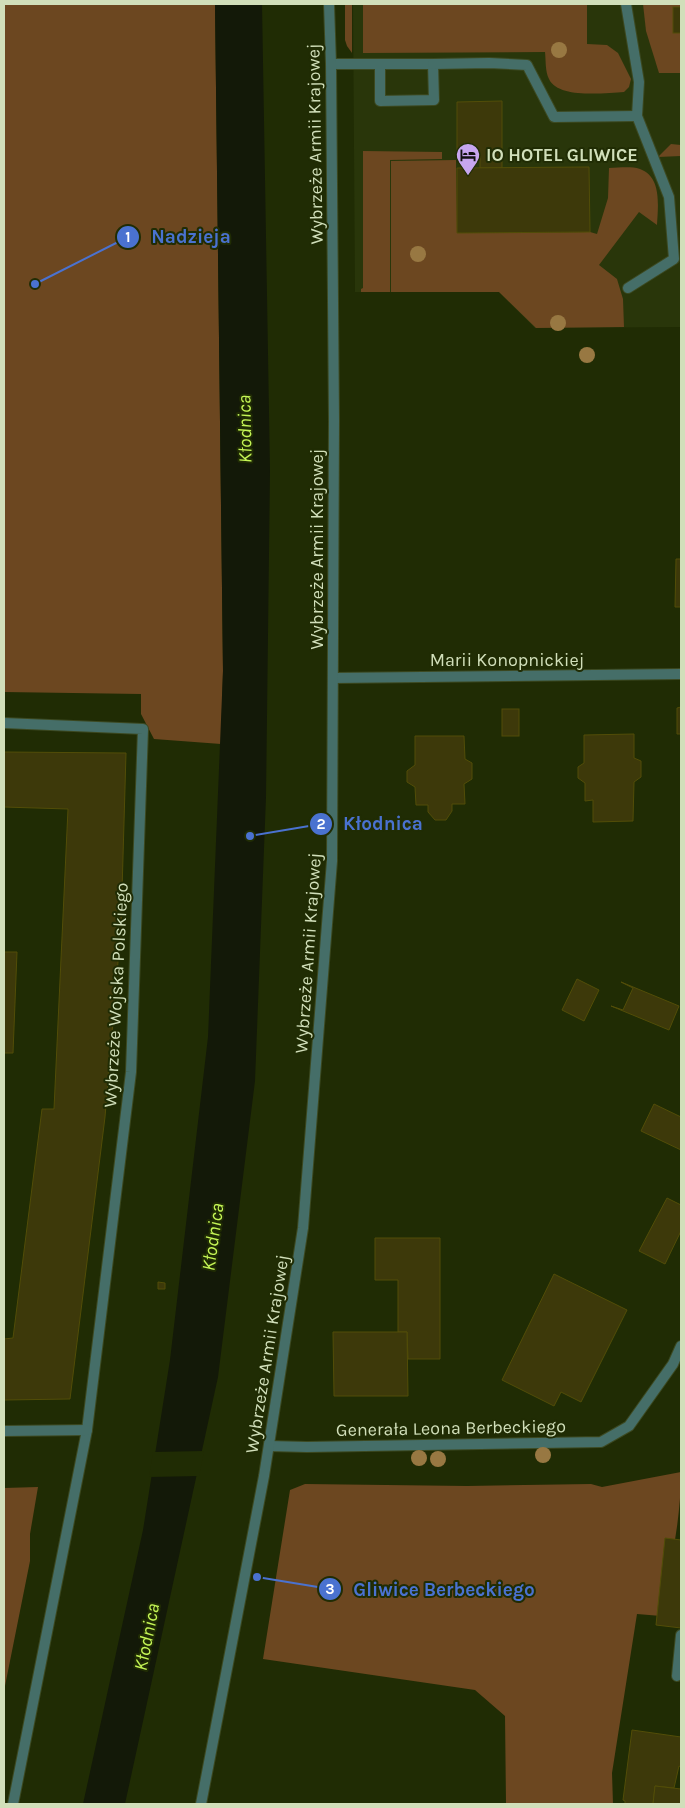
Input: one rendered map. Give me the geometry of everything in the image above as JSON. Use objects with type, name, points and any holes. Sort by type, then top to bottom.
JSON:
[{"type":"street","name":"Wybrzeże Armii Krajowej","points":[[201,1804],[269,1446],[304,1228],[332,861],[334,420],[329,4]]},
{"type":"street","points":[[626,4],[639,82],[637,116],[669,197],[674,259],[628,288]]},
{"type":"street","points":[[331,64],[489,63],[527,65],[554,117],[637,116]]},
{"type":"street","points":[[380,64],[380,100],[434,100],[433,64]]},
{"type":"street","name":"Marii Konopnickiej","points":[[333,678],[681,674]]},
{"type":"street","name":"Wybrzeże Wojska Polskiego","points":[[4,724],[143,729],[131,1072],[87,1430]]},
{"type":"street","name":"Generała Leona Berbeckiego","points":[[269,1446],[601,1442],[629,1426],[673,1364],[681,1346]]},
{"type":"street","points":[[4,1431],[87,1430],[13,1804]]},
{"type":"street","points":[[677,1676],[681,1636]]},
{"type":"shaded area","points":[[4,4],[215,4],[223,671],[221,744],[154,739],[141,714],[141,694],[4,692]]},
{"type":"shaded area","points":[[345,4],[352,4],[352,53],[345,40]]},
{"type":"shaded area","points":[[353,4],[681,4],[681,327],[535,328],[499,292],[355,292]]},
{"type":"shaded area","points":[[363,4],[587,4],[587,44],[607,45],[618,53],[631,79],[629,87],[624,92],[606,93],[583,93],[562,90],[549,79],[546,69],[545,52],[363,53]]},
{"type":"shaded area","points":[[643,4],[681,4],[681,73],[659,73],[646,31]]},
{"type":"shaded area","points":[[671,144],[681,145],[681,156],[658,157]]},
{"type":"shaded area","points":[[363,151],[442,152],[442,159],[390,160],[390,292],[361,292],[363,288]]},
{"type":"shaded area","points":[[456,160],[457,233],[590,232],[597,234],[608,198],[609,168],[640,169],[647,173],[652,178],[657,193],[657,225],[639,212],[599,265],[617,279],[623,299],[624,327],[536,328],[499,292],[391,292],[391,161]]},
{"type":"shaded area","points":[[681,1472],[677,1526],[661,1616],[637,1614],[612,1773],[613,1804],[506,1804],[505,1716],[475,1690],[263,1659],[290,1490],[305,1484],[467,1486],[591,1484],[602,1487]]},
{"type":"shaded area","points":[[38,1487],[30,1534],[30,1561],[4,1691],[4,1488]]},
{"type":"water","points":[[215,4],[262,4],[270,471],[266,797],[255,1081],[218,1377],[125,1804],[83,1804],[143,1530],[170,1360],[208,1037],[223,671]]},
{"type":"pier","points":[[204,1451],[199,1476],[149,1477],[153,1452]]},
{"type":"building","points":[[673,7],[681,7],[681,33],[673,33]]},
{"type":"building","points":[[502,101],[502,168],[480,168],[480,156],[457,156],[457,102]]},
{"type":"building","points":[[589,167],[590,232],[457,233],[457,168]]},
{"type":"building","points":[[676,559],[681,559],[681,607],[675,607]]},
{"type":"building","points":[[681,707],[681,734],[677,734],[677,708]]},
{"type":"building","points":[[502,709],[519,709],[519,736],[502,736]]},
{"type":"building","points":[[634,734],[634,758],[641,761],[641,777],[634,782],[633,821],[593,822],[593,800],[585,801],[585,783],[578,778],[578,767],[584,763],[584,735]]},
{"type":"building","points":[[415,736],[464,736],[465,759],[472,763],[472,779],[464,784],[465,804],[452,804],[452,811],[446,820],[435,820],[428,812],[428,805],[416,805],[415,787],[407,782],[407,771],[415,765]]},
{"type":"building","points":[[4,752],[126,753],[121,926],[105,1117],[70,1399],[4,1400],[4,1339],[13,1338],[42,1109],[54,1109],[68,809],[4,807]]},
{"type":"building","points":[[4,952],[17,952],[13,1053],[4,1053]]},
{"type":"building","points":[[577,979],[599,990],[584,1021],[562,1010]]},
{"type":"building","points":[[621,982],[679,1006],[669,1030],[611,1006],[623,1010],[633,988]]},
{"type":"building","points":[[654,1104],[681,1117],[681,1150],[641,1131]]},
{"type":"building","points":[[667,1198],[681,1205],[681,1231],[665,1264],[639,1251]]},
{"type":"building","points":[[375,1238],[440,1238],[440,1359],[408,1359],[407,1332],[398,1332],[398,1280],[375,1280]]},
{"type":"building","points":[[554,1274],[627,1310],[581,1402],[561,1392],[554,1406],[502,1380]]},
{"type":"building","points":[[158,1282],[165,1283],[165,1289],[158,1289]]},
{"type":"building","points":[[333,1332],[407,1332],[408,1396],[334,1396]]},
{"type":"building","points":[[665,1538],[681,1540],[681,1628],[656,1625]]},
{"type":"building","points":[[632,1730],[681,1737],[681,1767],[679,1766],[674,1788],[655,1786],[653,1804],[625,1804],[623,1800]]},
{"type":"building","points":[[655,1786],[681,1789],[681,1804],[653,1804]]},
{"type":"place","name":"IO HOTEL GLIWICE","points":[[468,176]]},
{"type":"place","name":"Nadzieja","points":[[35,284]]},
{"type":"place","name":"Kłodnica","points":[[250,836]]},
{"type":"place","name":"Gliwice Berbeckiego","points":[[257,1577]]}]
